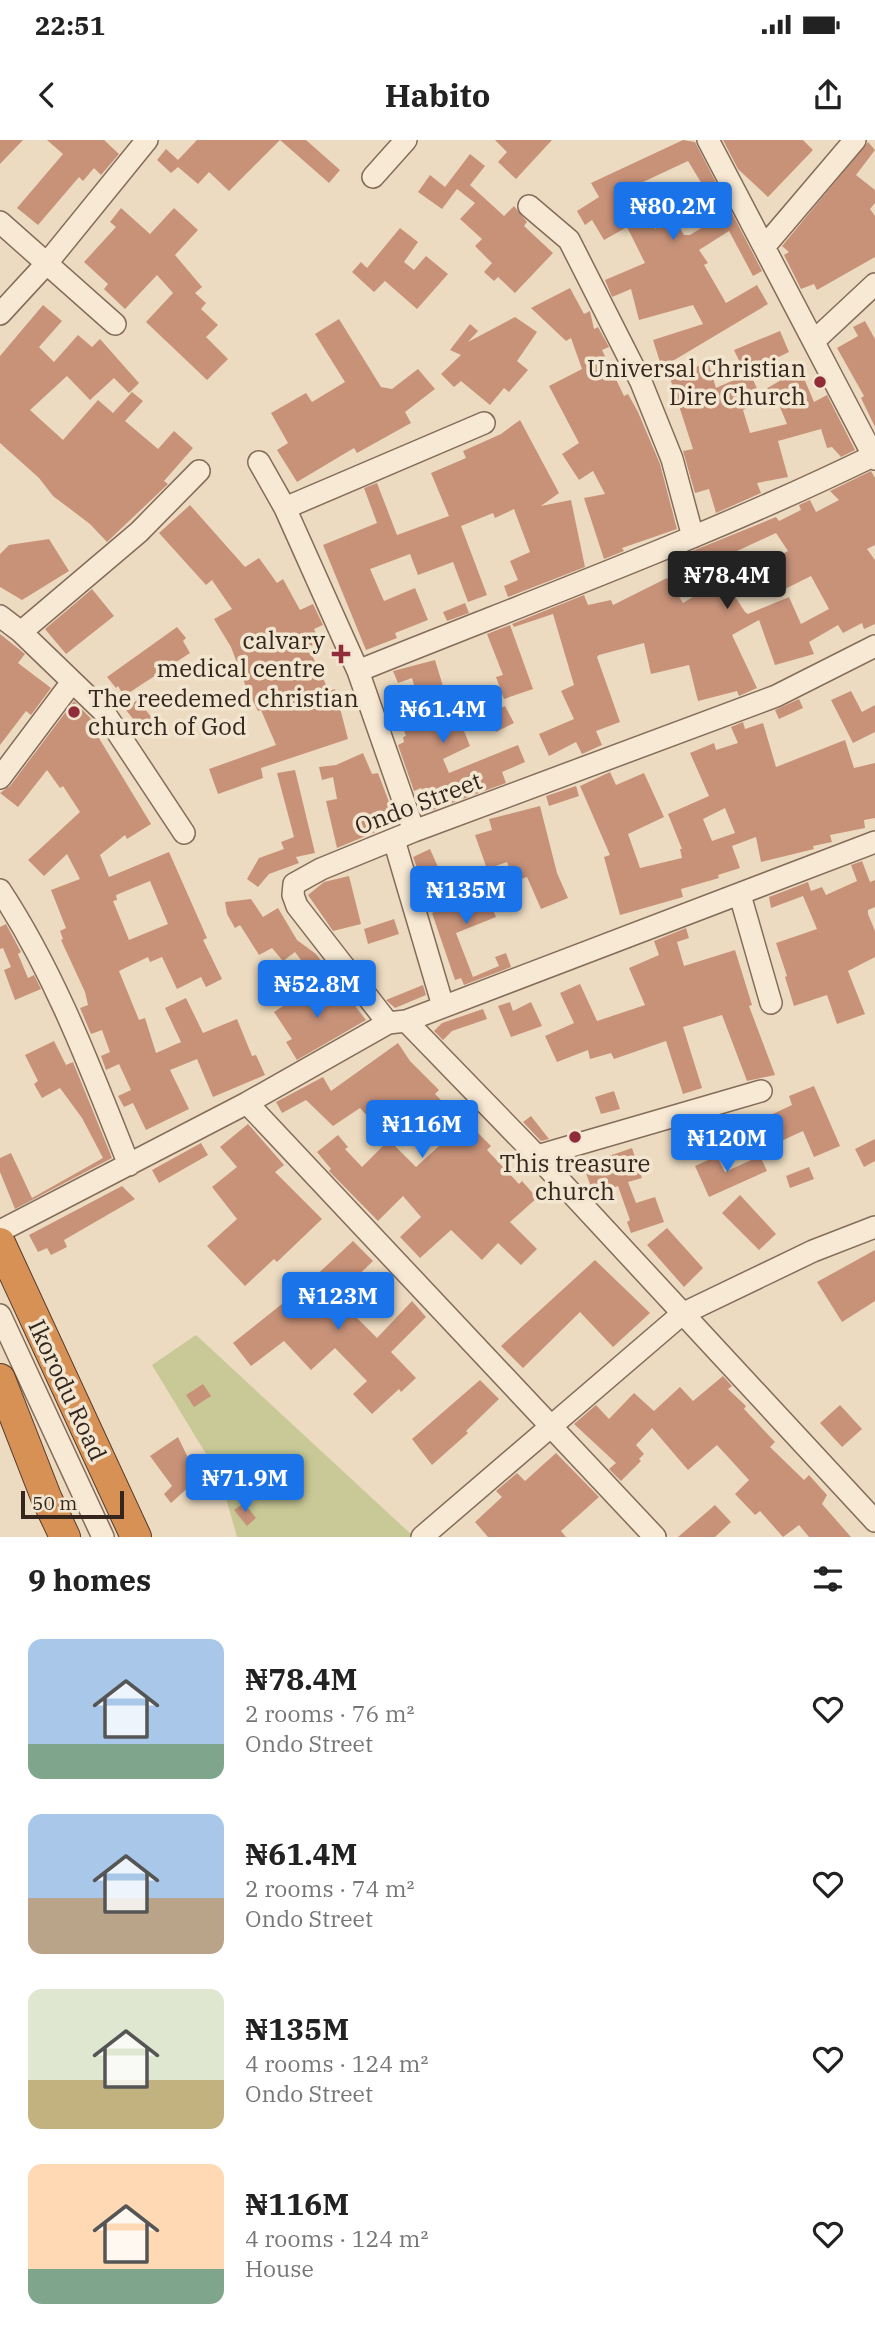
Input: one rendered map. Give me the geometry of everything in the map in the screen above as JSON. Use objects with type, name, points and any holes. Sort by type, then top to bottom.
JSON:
[{"type":"highway","name":"Ikorodu Road","points":[[0,1243],[136,1537]]},
{"type":"highway","points":[[0,1379],[46,1497],[65,1537]]},
{"type":"street","points":[[0,314],[47,263],[146,140]]},
{"type":"street","points":[[373,177],[406,140]]},
{"type":"street","points":[[358,671],[693,537],[874,456],[708,140]]},
{"type":"street","points":[[764,247],[855,140]]},
{"type":"street","points":[[529,206],[569,240],[641,382],[672,459],[693,537]]},
{"type":"street","points":[[0,222],[114,324]]},
{"type":"street","points":[[815,340],[875,284]]},
{"type":"street","points":[[285,508],[484,423]]},
{"type":"street","points":[[259,462],[285,508],[358,671],[414,831]]},
{"type":"street","points":[[21,632],[139,532],[199,471]]},
{"type":"street","points":[[0,616],[21,632],[104,712],[184,833]]},
{"type":"street","name":"Ondo Street","points":[[397,1022],[297,906],[293,895],[294,884],[307,875],[414,831],[776,696],[875,646]]},
{"type":"street","points":[[0,778],[72,682]]},
{"type":"street","points":[[394,840],[443,1006]]},
{"type":"street","points":[[0,1231],[397,1022],[875,842]]},
{"type":"street","points":[[0,890],[31,939],[66,1009],[129,1165]]},
{"type":"street","points":[[740,895],[771,1003]]},
{"type":"street","points":[[397,1022],[537,1156],[875,1521]]},
{"type":"street","points":[[537,1156],[761,1091]]},
{"type":"street","points":[[247,1103],[655,1537]]},
{"type":"street","points":[[422,1537],[682,1314],[813,1251],[875,1227]]},
{"type":"street","points":[[0,1315],[103,1537]]},
{"type":"green space","points":[[196,1335],[414,1537],[237,1537],[220,1477],[152,1365]]},
{"type":"building","points":[[0,140],[23,140],[0,164]]},
{"type":"building","points":[[47,140],[104,140],[119,154],[101,175],[94,168],[83,181],[79,177],[38,225],[17,208],[63,154]]},
{"type":"building","points":[[197,140],[280,140],[229,191],[209,172],[198,184],[178,167],[171,173],[157,160],[166,149],[178,160]]},
{"type":"building","points":[[280,140],[306,140],[340,170],[329,183]]},
{"type":"building","points":[[495,140],[552,140],[516,179],[498,162],[507,152]]},
{"type":"building","points":[[683,140],[695,142],[762,271],[753,276],[729,231],[699,250],[708,263],[704,265],[726,303],[757,285],[768,304],[666,365],[665,361],[660,362],[653,340],[703,324],[693,305],[639,320],[631,289],[612,297],[605,280],[645,263],[627,227],[604,240],[592,220],[585,225],[577,211],[599,197],[591,183]],"holes":[[[688,161],[705,189],[708,187],[722,215],[690,235],[684,235],[674,218],[655,229],[635,195],[647,189],[643,182]]]},
{"type":"building","points":[[723,140],[803,140],[813,150],[768,197],[738,169]]},
{"type":"building","points":[[868,142],[875,150],[856,175],[875,190],[875,203],[870,209],[875,216],[875,257],[817,290],[814,284],[801,289],[784,255],[789,252],[782,246]]},
{"type":"building","points":[[470,154],[485,166],[470,185],[504,216],[514,206],[527,222],[524,226],[553,253],[515,293],[498,277],[494,281],[484,272],[492,263],[475,246],[482,239],[460,219],[475,203],[457,189],[442,209],[418,192],[430,175],[445,187]]},
{"type":"building","points":[[121,208],[150,234],[174,208],[198,230],[175,255],[202,287],[195,293],[206,303],[201,309],[218,325],[206,337],[228,359],[207,380],[146,322],[173,293],[157,275],[125,309],[104,289],[108,284],[84,262],[116,227],[110,222]]},
{"type":"building","points":[[400,228],[418,242],[404,262],[414,270],[426,256],[448,274],[417,309],[385,281],[374,292],[352,272],[361,262],[367,268]]},
{"type":"building","points":[[570,288],[584,314],[590,311],[594,329],[598,327],[609,347],[602,350],[624,396],[628,394],[638,412],[660,464],[677,529],[622,548],[624,551],[604,559],[584,498],[605,494],[593,471],[579,480],[562,454],[579,443],[549,386],[582,369],[571,338],[566,341],[531,308]]},
{"type":"building","points":[[43,305],[62,321],[39,347],[54,362],[78,335],[92,347],[100,339],[139,383],[129,393],[114,378],[90,400],[67,376],[30,410],[63,440],[98,400],[113,413],[132,392],[143,401],[125,421],[158,449],[174,431],[193,448],[164,481],[168,484],[107,542],[90,524],[53,496],[39,478],[0,443],[0,356]]},
{"type":"building","points":[[515,317],[537,332],[517,361],[528,370],[509,392],[504,388],[490,405],[461,381],[454,387],[441,374],[461,355],[450,350],[470,324],[478,331],[468,342]]},
{"type":"building","points":[[339,319],[381,387],[392,389],[418,369],[435,389],[405,412],[411,423],[357,453],[354,448],[297,482],[277,450],[288,443],[271,413],[306,393],[312,402],[345,382],[315,334]]},
{"type":"building","points":[[865,321],[875,339],[875,427],[861,398],[864,396],[837,348],[858,336],[853,327]]},
{"type":"building","points":[[780,331],[789,352],[745,373],[734,350]]},
{"type":"building","points":[[708,362],[716,388],[750,373],[759,393],[800,369],[814,402],[827,395],[855,450],[841,457],[832,447],[827,448],[821,429],[778,441],[788,477],[757,483],[761,493],[716,513],[709,489],[695,493],[683,451],[693,449],[670,378]],"holes":[[[775,395],[787,424],[750,433],[743,410]]]},
{"type":"building","points":[[520,420],[559,493],[541,506],[571,500],[585,567],[508,597],[504,586],[518,580],[510,561],[530,552],[514,509],[495,518],[493,513],[461,526],[487,595],[468,602],[453,562],[418,575],[410,554],[370,569],[384,601],[415,588],[428,620],[395,633],[397,638],[366,650],[323,545],[377,523],[364,488],[377,483],[397,535],[449,516],[431,473],[466,458],[463,451],[501,434]]},
{"type":"building","points":[[871,471],[875,478],[875,545],[867,549],[875,560],[875,624],[864,629],[862,623],[843,633],[838,625],[809,642],[814,654],[775,665],[759,620],[732,635],[757,688],[739,696],[737,691],[698,701],[689,665],[651,674],[644,643],[599,655],[597,657],[620,722],[596,731],[602,745],[582,754],[576,742],[549,756],[539,734],[574,719],[561,691],[574,685],[553,614],[514,627],[512,624],[584,595],[588,605],[611,600],[613,605],[667,578],[683,603],[761,555],[765,563],[788,551],[776,533],[698,569],[690,552],[776,517],[779,521],[801,510],[799,505],[810,500],[816,512],[839,500],[830,491]],"holes":[[[772,573],[781,591],[811,576],[829,609],[801,624],[789,597],[748,614],[732,592]]]},
{"type":"building","points":[[190,505],[245,567],[259,558],[277,583],[283,579],[300,610],[313,604],[323,625],[314,629],[320,642],[308,647],[329,691],[335,689],[348,739],[261,768],[263,778],[218,794],[209,769],[276,745],[261,710],[258,711],[246,687],[231,647],[214,619],[232,609],[212,580],[206,585],[159,533]]},
{"type":"building","points":[[49,539],[69,571],[22,600],[0,587],[0,554],[9,545]]},
{"type":"building","points":[[92,589],[114,616],[66,654],[45,629]]},
{"type":"building","points":[[465,603],[469,613],[447,621],[443,612]]},
{"type":"building","points":[[510,625],[533,689],[504,699],[496,677],[503,675],[487,634]]},
{"type":"building","points":[[177,627],[186,638],[183,641],[190,653],[124,696],[118,686],[116,688],[107,677]]},
{"type":"building","points":[[0,634],[25,654],[18,663],[51,688],[31,715],[26,711],[0,745]]},
{"type":"building","points":[[435,660],[456,729],[462,726],[470,746],[443,759],[449,773],[518,745],[525,762],[502,772],[506,783],[430,811],[421,788],[414,791],[398,745],[404,742],[403,737],[406,736],[398,714],[420,706],[412,678],[398,683],[393,671]]},
{"type":"building","points":[[851,691],[862,712],[875,705],[875,732],[853,743],[831,700]]},
{"type":"building","points":[[799,699],[803,708],[779,719],[775,710]]},
{"type":"building","points":[[137,700],[154,720],[142,730],[126,710]]},
{"type":"building","points":[[74,701],[98,726],[94,730],[151,824],[127,839],[125,835],[100,855],[109,877],[169,852],[207,938],[203,940],[222,979],[206,987],[201,977],[177,989],[162,957],[150,962],[148,957],[119,971],[139,1020],[145,1018],[156,1053],[181,1042],[165,1008],[186,998],[203,1033],[237,1019],[252,1056],[256,1055],[265,1075],[213,1097],[197,1059],[170,1070],[189,1109],[146,1130],[133,1103],[124,1107],[118,1096],[131,1090],[119,1064],[106,1070],[101,1056],[110,1052],[102,1030],[91,1034],[80,1008],[88,1005],[85,992],[61,940],[60,931],[66,928],[51,890],[80,879],[67,854],[44,876],[28,860],[80,812],[63,786],[60,788],[47,770],[18,807],[0,793],[10,786]],"holes":[[[150,881],[168,924],[129,940],[113,901],[117,900],[116,895]]]},
{"type":"building","points":[[505,706],[514,723],[496,732],[487,715]]},
{"type":"building","points":[[743,722],[745,729],[763,723],[776,767],[845,740],[854,768],[875,763],[875,818],[864,820],[865,828],[830,835],[832,842],[813,846],[814,849],[761,862],[756,837],[732,846],[740,868],[718,875],[719,878],[681,889],[683,897],[620,915],[604,857],[610,855],[580,786],[610,772],[616,785],[644,773],[664,817],[628,834],[640,868],[682,858],[682,849],[668,814],[709,796],[690,753],[714,743],[716,750],[738,743],[731,727]],"holes":[[[725,808],[735,833],[712,841],[703,819]]]},
{"type":"building","points":[[363,753],[372,774],[378,773],[397,823],[337,848],[326,801],[337,799],[333,777],[322,780],[319,767],[336,765]]},
{"type":"building","points":[[295,770],[315,853],[296,857],[299,863],[269,874],[258,887],[247,879],[259,858],[284,849],[281,842],[294,837],[277,773]]},
{"type":"building","points":[[576,786],[579,796],[549,806],[546,796]]},
{"type":"building","points":[[540,806],[557,873],[568,898],[541,909],[527,877],[514,881],[507,862],[487,869],[475,835],[492,830],[489,819]]},
{"type":"building","points":[[430,849],[444,881],[425,889],[413,857]]},
{"type":"building","points":[[862,861],[870,882],[875,880],[875,907],[868,910],[868,914],[875,931],[875,957],[848,971],[865,1014],[837,1024],[827,995],[794,1006],[785,977],[787,976],[776,943],[817,929],[803,896],[771,908],[769,897],[808,882],[811,891],[822,887],[826,895],[857,881],[851,865]]},
{"type":"building","points":[[482,873],[492,895],[488,897],[496,917],[456,933],[473,977],[499,966],[495,957],[506,953],[511,967],[464,985],[461,978],[455,980],[432,913],[459,902],[451,886]]},
{"type":"building","points":[[349,876],[361,924],[333,931],[308,895],[324,882]]},
{"type":"building","points":[[251,899],[263,917],[278,908],[297,940],[316,954],[326,967],[313,976],[295,952],[283,961],[272,948],[259,955],[240,925],[235,928],[227,914],[225,902]]},
{"type":"building","points":[[394,919],[399,934],[368,944],[364,929]]},
{"type":"building","points":[[6,924],[21,952],[18,954],[28,978],[34,975],[41,989],[15,1000],[4,970],[11,967],[3,948],[0,949],[0,927]]},
{"type":"building","points":[[686,928],[689,938],[677,942],[684,966],[735,950],[752,1005],[749,1006],[775,1075],[747,1081],[722,1015],[683,1027],[702,1088],[683,1094],[666,1041],[614,1059],[611,1053],[590,1059],[588,1050],[557,1062],[545,1036],[574,1023],[560,993],[580,984],[597,1021],[645,1005],[629,968],[659,955],[654,941]]},
{"type":"building","points":[[319,982],[332,1001],[345,993],[366,1020],[297,1060],[286,1042],[292,1039],[274,1012]]},
{"type":"building","points":[[423,985],[426,995],[395,1008],[386,1000]]},
{"type":"building","points":[[510,1002],[513,1011],[531,1002],[542,1026],[511,1037],[498,1006]]},
{"type":"building","points":[[483,1009],[487,1019],[452,1031],[443,1040],[434,1031],[442,1023]]},
{"type":"building","points":[[54,1041],[66,1065],[73,1062],[112,1158],[15,1209],[0,1172],[0,1158],[11,1153],[32,1198],[103,1158],[82,1118],[60,1088],[42,1098],[34,1084],[38,1081],[25,1055]]},
{"type":"building","points":[[398,1043],[410,1061],[439,1090],[435,1094],[450,1109],[458,1101],[470,1113],[464,1119],[491,1146],[487,1150],[519,1184],[522,1181],[537,1198],[510,1222],[537,1249],[521,1265],[498,1243],[482,1260],[451,1230],[420,1258],[400,1237],[421,1217],[403,1196],[378,1221],[329,1171],[331,1169],[317,1152],[338,1135],[348,1147],[345,1149],[362,1167],[389,1140],[416,1167],[440,1145],[411,1116],[387,1138],[360,1108],[333,1126],[306,1100],[282,1113],[276,1102],[323,1077],[331,1091]]},
{"type":"building","points":[[814,1086],[840,1146],[814,1157],[803,1131],[770,1146],[758,1121],[792,1105],[789,1096]]},
{"type":"building","points":[[614,1091],[620,1109],[601,1114],[595,1097]]},
{"type":"building","points":[[531,1116],[549,1139],[541,1141],[523,1122]]},
{"type":"building","points":[[248,1124],[284,1165],[275,1172],[322,1219],[277,1262],[274,1259],[245,1286],[207,1246],[237,1219],[212,1187],[237,1167],[220,1147]]},
{"type":"building","points":[[875,1139],[875,1161],[864,1167],[855,1149]]},
{"type":"building","points":[[201,1143],[208,1155],[159,1183],[152,1170]]},
{"type":"building","points":[[632,1148],[642,1178],[628,1182],[636,1203],[655,1197],[664,1222],[631,1233],[627,1222],[630,1220],[618,1186],[594,1195],[583,1165]]},
{"type":"building","points":[[717,1156],[725,1172],[760,1156],[767,1171],[709,1197],[695,1166]]},
{"type":"building","points":[[809,1167],[814,1179],[790,1188],[786,1176]]},
{"type":"building","points":[[122,1186],[135,1199],[64,1240],[67,1247],[51,1255],[47,1248],[38,1252],[29,1235]]},
{"type":"building","points":[[740,1195],[776,1234],[759,1250],[722,1213]]},
{"type":"building","points":[[667,1228],[703,1268],[684,1287],[647,1245]]},
{"type":"building","points":[[353,1241],[373,1261],[336,1297],[377,1338],[412,1301],[426,1317],[391,1352],[416,1378],[401,1392],[399,1389],[372,1414],[353,1394],[367,1381],[335,1348],[311,1370],[284,1341],[251,1366],[233,1343],[287,1300],[296,1314],[313,1287],[309,1282]]},
{"type":"building","points":[[875,1250],[875,1301],[842,1322],[817,1282]]},
{"type":"building","points":[[595,1260],[650,1313],[613,1347],[580,1312],[523,1368],[501,1346]]},
{"type":"building","points":[[723,1376],[732,1386],[728,1389],[746,1406],[744,1409],[775,1442],[770,1447],[804,1480],[809,1475],[827,1495],[822,1504],[851,1537],[809,1537],[799,1525],[783,1537],[760,1511],[755,1515],[735,1494],[749,1480],[717,1445],[688,1470],[652,1428],[636,1445],[644,1454],[639,1459],[641,1461],[621,1481],[609,1469],[616,1463],[574,1424],[596,1405],[609,1419],[634,1393],[654,1411],[680,1387],[693,1401]]},
{"type":"building","points":[[480,1380],[499,1399],[466,1431],[468,1433],[432,1465],[412,1439]]},
{"type":"building","points":[[203,1384],[211,1396],[194,1407],[186,1395]]},
{"type":"building","points":[[840,1405],[862,1429],[842,1447],[820,1423]]},
{"type":"building","points":[[178,1437],[192,1466],[200,1459],[221,1482],[201,1476],[171,1503],[164,1494],[172,1486],[150,1456]]},
{"type":"building","points":[[556,1453],[599,1497],[561,1531],[566,1537],[488,1537],[475,1522],[502,1497],[496,1491],[517,1473],[525,1481]]},
{"type":"building","points":[[244,1503],[256,1518],[247,1526],[234,1510]]},
{"type":"building","points":[[715,1505],[731,1522],[715,1537],[678,1537]]},
{"type":"place","name":"Universal Christian Dire Church","points":[[820,382]]},
{"type":"place","name":"calvary medical centre","points":[[341,654]]},
{"type":"place","name":"The reedemed christian church of God","points":[[74,712]]},
{"type":"place","name":"This treasure church","points":[[575,1137]]}]
